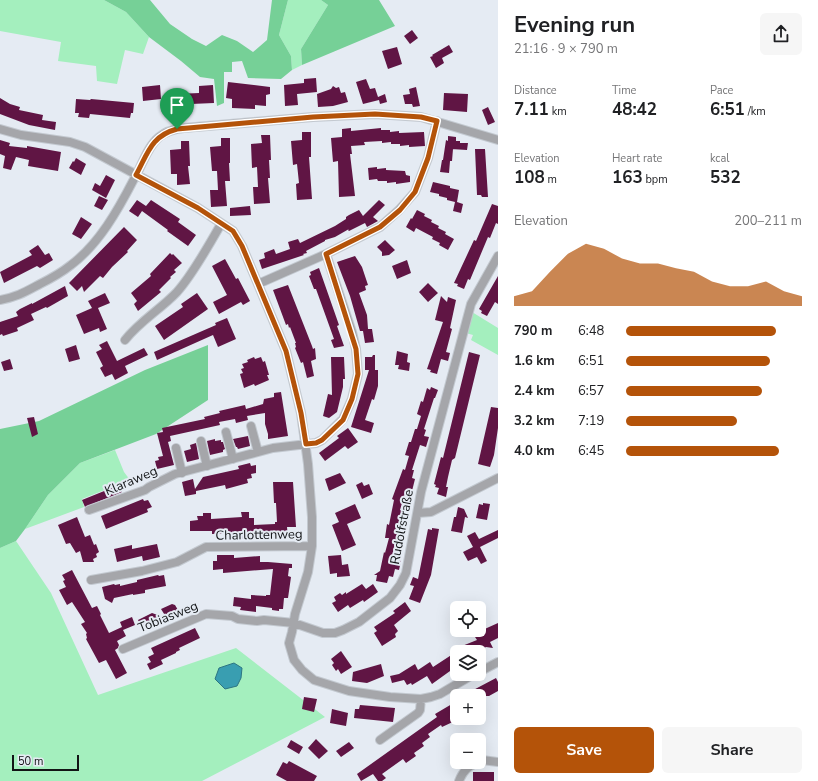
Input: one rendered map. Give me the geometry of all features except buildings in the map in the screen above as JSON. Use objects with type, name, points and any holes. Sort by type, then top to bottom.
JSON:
[{"type":"street","points":[[0,300],[15,297],[44,282],[63,271],[79,259],[103,230],[155,140],[164,133],[177,129],[313,117],[375,114],[421,117],[498,140]]},
{"type":"street","points":[[258,284],[326,254],[380,227],[400,210],[415,192],[428,158],[437,121]]},
{"type":"street","points":[[0,129],[21,135],[78,144],[198,208],[233,231],[242,246],[286,351],[301,413],[306,444],[311,488],[313,529],[308,572],[295,614],[289,643],[291,654],[297,665],[314,680],[341,689],[390,697],[421,699],[440,694],[462,681]]},
{"type":"street","points":[[124,340],[134,329],[176,292],[185,281],[221,224]]},
{"type":"street","name":"Klaraweg","points":[[89,510],[145,490],[182,472],[273,448],[316,443],[322,440],[343,420],[352,399],[358,374],[356,349],[326,254]]},
{"type":"street","name":"Rudolfstraße","points":[[294,623],[323,633],[335,633],[354,624],[381,606],[395,591],[406,573],[423,485],[471,304],[498,256]]},
{"type":"street","points":[[252,426],[258,452]]},
{"type":"street","points":[[226,432],[232,459]]},
{"type":"street","points":[[201,441],[207,466]]},
{"type":"street","points":[[176,448],[182,472]]},
{"type":"street","points":[[418,513],[431,512],[498,478]]},
{"type":"street","name":"Charlottenweg","points":[[91,580],[142,571],[177,562],[206,548],[312,546]]},
{"type":"street","name":"Tobiasweg","points":[[123,649],[206,614],[232,616],[238,619],[257,621],[264,620],[294,623]]},
{"type":"street","points":[[486,668],[498,662]]},
{"type":"street","points":[[380,740],[418,713],[420,710],[421,699]]},
{"type":"street","points":[[486,760],[498,762]]},
{"type":"street","points":[[459,781],[462,773],[466,769]]},
{"type":"green space","points":[[0,0],[104,0],[126,12],[149,37],[143,54],[125,50],[117,84],[97,81],[96,66],[58,61],[61,42],[0,31]]},
{"type":"green space","points":[[104,0],[150,0],[170,24],[192,39],[206,46],[222,35],[237,41],[253,52],[267,40],[272,0],[288,0],[279,35],[291,56],[292,70],[281,79],[248,78],[242,61],[232,62],[232,72],[224,72],[224,103],[217,106],[214,79],[200,77],[149,37],[126,12]]},
{"type":"green space","points":[[288,0],[321,0],[328,5],[301,49],[302,65],[292,70],[291,56],[279,35]]},
{"type":"green space","points":[[321,0],[379,0],[395,26],[302,65],[301,49],[328,5]]},
{"type":"green space","points":[[472,312],[498,328],[498,355],[471,340],[473,335],[466,333]]},
{"type":"green space","points":[[208,345],[208,400],[156,434],[80,463],[48,495],[16,541],[0,548],[0,429],[39,421],[145,370]]},
{"type":"green space","points":[[115,450],[124,472],[130,480],[82,499],[84,507],[25,529],[48,495],[80,463]]},
{"type":"green space","points":[[16,541],[51,593],[98,695],[236,648],[325,717],[202,781],[0,781],[0,548]]},
{"type":"water","points":[[234,663],[242,668],[241,678],[237,686],[225,689],[215,679],[219,668]]},
{"type":"route","points":[[375,114],[421,117],[437,121],[428,158],[415,192],[400,210],[380,227],[326,254],[352,332],[356,349],[358,374],[352,399],[343,420],[322,440],[316,443],[306,444],[301,413],[286,351],[242,246],[233,231],[198,208],[136,175],[155,140],[164,133],[177,129],[313,117],[375,114]]}]
